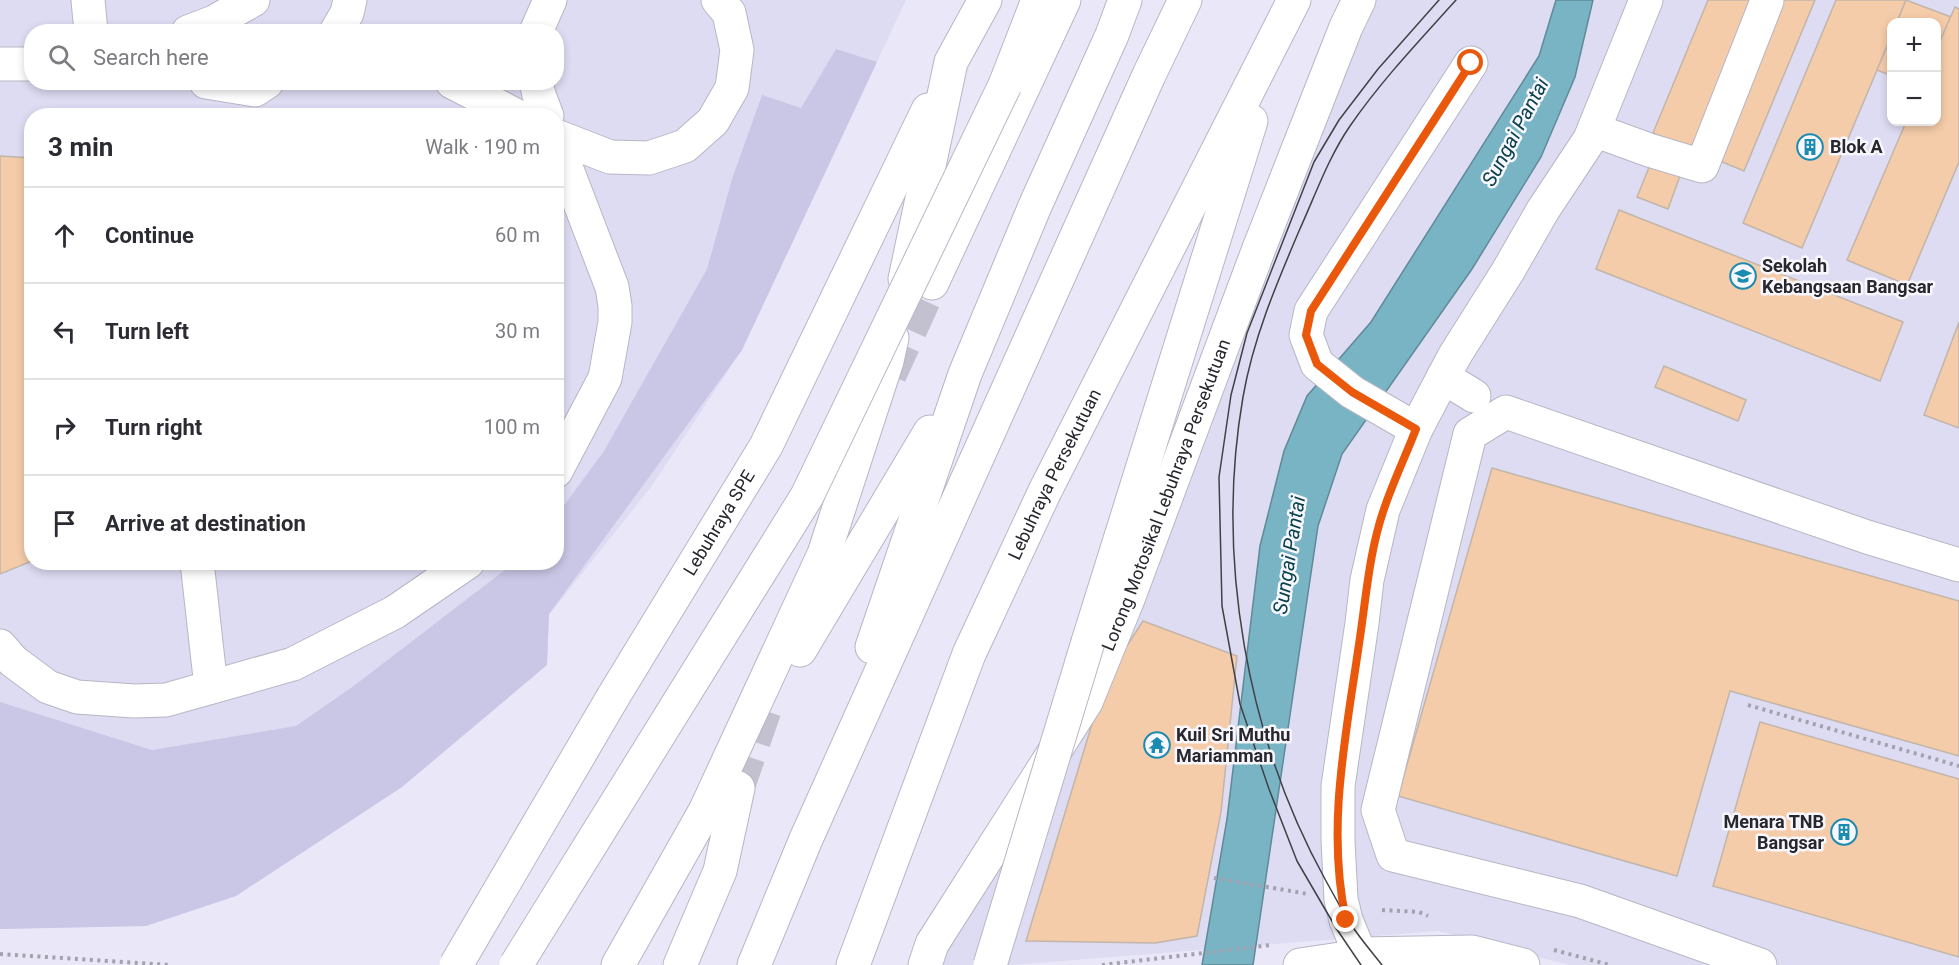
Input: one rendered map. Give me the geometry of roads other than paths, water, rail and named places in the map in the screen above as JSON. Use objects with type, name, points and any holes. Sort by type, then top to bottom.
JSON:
[{"type":"main road","points":[[88,0],[90,24]]},
{"type":"main road","points":[[209,24],[254,0]]},
{"type":"main road","points":[[540,24],[550,0]]},
{"type":"main road","points":[[707,807],[828,543],[887,362],[951,62],[985,0]]},
{"type":"main road","points":[[516,965],[807,496],[1005,85],[1038,0]]},
{"type":"main road","points":[[933,283],[1064,0]]},
{"type":"main road","points":[[806,839],[965,374],[1035,206],[1112,35],[1125,0]]},
{"type":"main road","points":[[754,965],[806,839],[1144,86],[1185,0]]},
{"type":"main road","name":"Lebuhraya Persekutuan","points":[[853,965],[969,654],[1045,491],[1294,0]]},
{"type":"main road","name":"Lorong Motosikal Lebuhraya Persekutuan","points":[[928,955],[1086,702],[1132,587],[1263,239],[1346,27],[1359,0]]},
{"type":"main road","points":[[1350,956],[1341,899],[1338,786],[1362,623],[1375,583],[1383,510],[1416,429],[1443,377],[1543,210],[1590,139],[1646,0]]},
{"type":"main road","points":[[1594,130],[1702,166],[1767,1]]},
{"type":"main road","points":[[564,139],[610,157],[648,158],[685,146],[713,121],[732,88],[737,50],[730,4]]},
{"type":"main road","points":[[990,965],[1088,642],[1280,30]]},
{"type":"main road","name":"Lebuhraya SPE","points":[[456,965],[613,697],[766,446],[951,62]]},
{"type":"main road","points":[[1416,429],[1352,392],[1317,364],[1306,335],[1311,311],[1471,63]]},
{"type":"main road","points":[[0,64],[24,64]]},
{"type":"main road","points":[[485,90],[535,102]]},
{"type":"main road","points":[[564,160],[612,287],[615,306],[615,322],[605,378],[564,456]]},
{"type":"main road","points":[[618,965],[707,807],[965,374]]},
{"type":"main road","points":[[1443,377],[1474,396]]},
{"type":"main road","points":[[1760,965],[1580,901],[1393,855],[1378,810],[1470,434],[1506,412],[1867,537],[1959,565]]},
{"type":"main road","points":[[198,570],[211,687]]},
{"type":"main road","points":[[0,646],[14,661],[48,687],[77,697],[134,701],[166,700],[293,664],[395,612],[456,570]]},
{"type":"main road","points":[[680,965],[720,871],[738,788]]},
{"type":"main road","points":[[1300,965],[1350,956],[1472,952],[1523,965]]},
{"type":"water","name":"Sungai Pantai","points":[[1556,0],[1593,0],[1575,77],[1541,157],[1472,269],[1342,454],[1318,526],[1253,965],[1202,965],[1227,819],[1260,546],[1284,451],[1307,396],[1371,322],[1539,56]]},
{"type":"tunnel","points":[[890,375],[932,283]]},
{"type":"tunnel","points":[[738,788],[765,710]]},
{"type":"tram line","points":[[1361,965],[1336,928],[1297,861],[1240,704],[1222,606],[1219,477],[1231,395],[1247,333],[1314,162],[1339,120],[1378,69],[1439,0]]},
{"type":"tram line","points":[[1382,965],[1347,918],[1299,826],[1276,768],[1258,708],[1244,646],[1236,584],[1233,521],[1235,458],[1247,375],[1259,333],[1328,164],[1342,138],[1374,93],[1456,0]]},
{"type":"place","name":"Blok A","points":[[1810,147]]},
{"type":"place","name":"Sekolah Kebangsaan Bangsar","points":[[1743,276]]},
{"type":"place","name":"Kuil Sri Muthu Mariamman","points":[[1157,745]]},
{"type":"place","name":"Menara TNB Bangsar","points":[[1844,832]]}]
